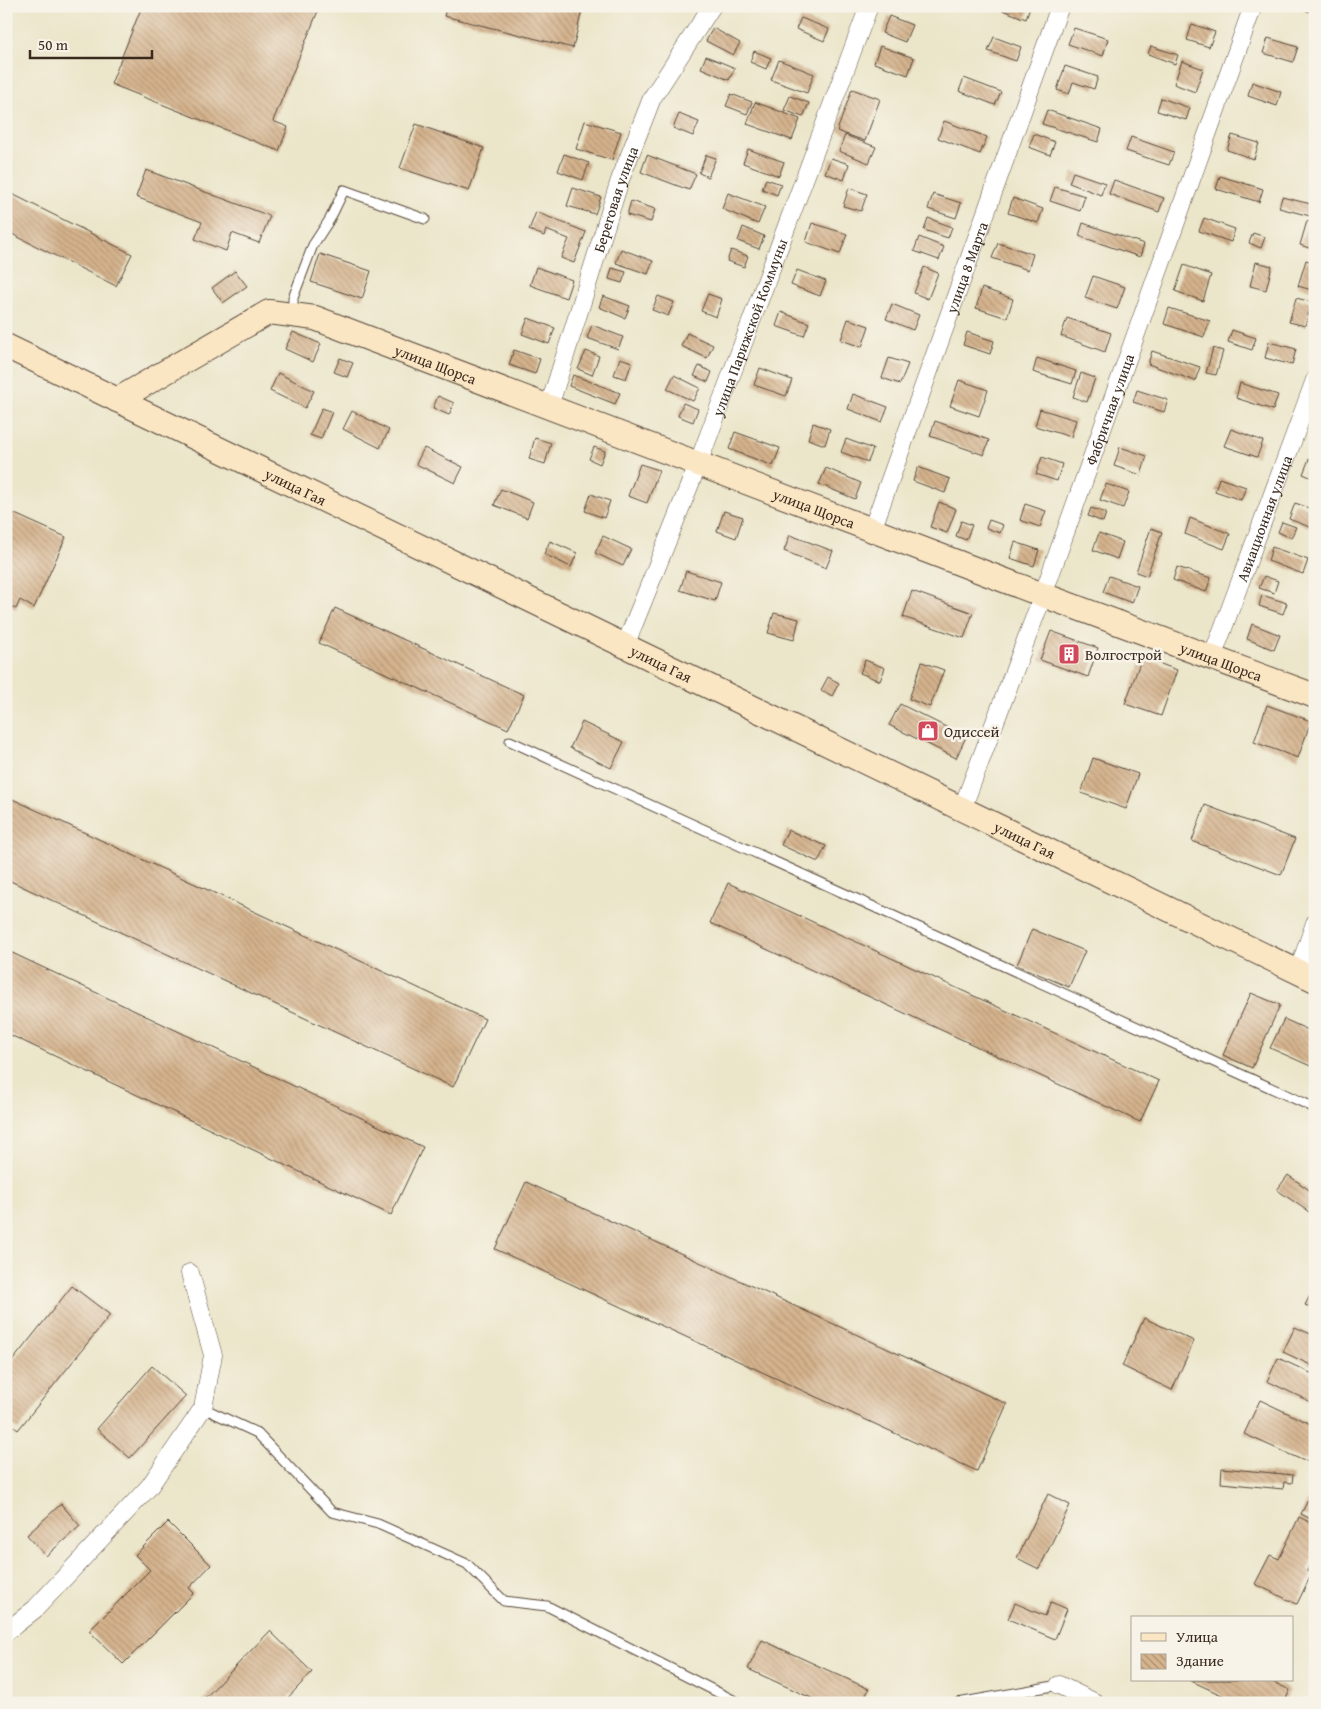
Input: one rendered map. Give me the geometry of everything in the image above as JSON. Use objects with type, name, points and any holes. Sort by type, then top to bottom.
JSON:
[{"type":"main road","name":"улица Щорса","points":[[117,400],[269,312],[304,316],[549,407],[1042,595],[1315,696]]},
{"type":"main road","name":"улица Гая","points":[[6,346],[1306,976]]},
{"type":"street","name":"Береговая улица","points":[[549,407],[620,180],[652,98],[712,6]]},
{"type":"street","name":"улица Парижской Коммуны","points":[[625,646],[698,464],[869,6]]},
{"type":"street","name":"улица 8 Марта","points":[[872,530],[1060,6]]},
{"type":"street","name":"Фабричная улица","points":[[962,810],[1042,595],[1253,6]]},
{"type":"street","name":"Авиационная улица","points":[[1212,658],[1315,380]]},
{"type":"street","points":[[1306,976],[1315,923]]},
{"type":"street","points":[[6,1632],[35,1609],[149,1487],[203,1408],[213,1355],[190,1273]]},
{"type":"street","points":[[1059,1685],[1096,1703]]},
{"type":"lane","points":[[304,316],[293,298],[313,245],[330,219],[344,190],[425,219]]},
{"type":"lane","points":[[510,741],[1315,1108]]},
{"type":"lane","points":[[203,1408],[258,1433],[332,1512],[378,1524],[467,1564],[504,1601],[547,1606],[739,1703]]},
{"type":"lane","points":[[958,1703],[1059,1685]]},
{"type":"building","points":[[142,6],[320,6],[273,121],[288,127],[279,151],[111,84]]},
{"type":"building","points":[[447,6],[583,6],[573,48],[444,16]]},
{"type":"building","points":[[998,6],[1030,6],[1026,19],[997,8]]},
{"type":"building","points":[[1294,6],[1315,6],[1315,8],[1313,13]]},
{"type":"building","points":[[889,16],[912,25],[905,42],[882,33]]},
{"type":"building","points":[[801,18],[829,29],[824,41],[796,29]]},
{"type":"building","points":[[1192,24],[1215,32],[1209,47],[1187,40]]},
{"type":"building","points":[[713,28],[740,43],[733,55],[706,41]]},
{"type":"building","points":[[1074,28],[1108,39],[1103,56],[1068,44]]},
{"type":"building","points":[[994,37],[1021,47],[1016,61],[988,51]]},
{"type":"building","points":[[1268,38],[1298,47],[1293,62],[1263,53]]},
{"type":"building","points":[[880,46],[914,58],[908,75],[874,63]]},
{"type":"building","points":[[1151,46],[1178,55],[1175,64],[1148,54]]},
{"type":"building","points":[[754,51],[771,58],[766,69],[750,62]]},
{"type":"building","points":[[706,56],[735,68],[729,80],[701,68]]},
{"type":"building","points":[[779,60],[814,74],[807,93],[771,80]]},
{"type":"building","points":[[1182,61],[1203,69],[1195,92],[1174,84]]},
{"type":"building","points":[[1065,66],[1098,77],[1094,89],[1073,82],[1069,94],[1057,90]]},
{"type":"building","points":[[964,78],[1001,92],[995,105],[959,91]]},
{"type":"building","points":[[1252,82],[1281,92],[1277,106],[1248,96]]},
{"type":"building","points":[[852,89],[880,99],[865,141],[837,131]]},
{"type":"building","points":[[731,94],[752,102],[747,114],[726,106]]},
{"type":"building","points":[[790,96],[809,103],[803,117],[784,110]]},
{"type":"building","points":[[1161,98],[1190,108],[1186,120],[1157,111]]},
{"type":"building","points":[[755,102],[800,119],[792,140],[747,124]]},
{"type":"building","points":[[1047,110],[1102,129],[1098,142],[1042,124]]},
{"type":"building","points":[[679,114],[699,122],[693,136],[673,128]]},
{"type":"building","points":[[585,121],[621,132],[612,160],[576,149]]},
{"type":"building","points":[[944,121],[987,137],[980,154],[938,138]]},
{"type":"building","points":[[416,124],[484,148],[469,191],[400,168]]},
{"type":"building","points":[[1034,134],[1055,142],[1050,155],[1029,147]]},
{"type":"building","points":[[845,135],[876,147],[869,163],[839,151]]},
{"type":"building","points":[[1232,135],[1259,143],[1254,159],[1227,150]]},
{"type":"building","points":[[1131,137],[1174,152],[1169,165],[1126,151]]},
{"type":"building","points":[[748,149],[784,162],[779,176],[743,163]]},
{"type":"building","points":[[564,154],[589,163],[583,180],[558,171]]},
{"type":"building","points":[[647,155],[696,174],[689,190],[641,172]]},
{"type":"building","points":[[706,155],[716,158],[708,177],[699,173]]},
{"type":"building","points":[[831,158],[849,164],[844,180],[825,173]]},
{"type":"building","points":[[146,170],[270,216],[259,243],[232,233],[226,251],[195,239],[202,222],[136,197]]},
{"type":"building","points":[[1073,172],[1105,183],[1101,195],[1069,183]]},
{"type":"building","points":[[1220,176],[1263,189],[1259,202],[1216,189]]},
{"type":"building","points":[[766,179],[781,184],[777,195],[762,189]]},
{"type":"building","points":[[1114,180],[1164,198],[1159,212],[1109,194]]},
{"type":"building","points":[[1055,187],[1085,196],[1080,211],[1050,201]]},
{"type":"building","points":[[573,188],[601,197],[595,214],[567,206]]},
{"type":"building","points":[[849,188],[867,194],[861,211],[843,206]]},
{"type":"building","points":[[6,191],[132,254],[116,286],[6,231]]},
{"type":"building","points":[[728,193],[765,207],[758,224],[722,209]]},
{"type":"building","points":[[933,194],[961,203],[956,218],[928,209]]},
{"type":"building","points":[[1282,197],[1315,205],[1314,217],[1279,208]]},
{"type":"building","points":[[1013,198],[1043,209],[1038,223],[1008,213]]},
{"type":"building","points":[[631,201],[655,209],[651,222],[627,215]]},
{"type":"building","points":[[536,212],[586,232],[574,263],[561,258],[569,239],[546,230],[544,236],[529,230]]},
{"type":"building","points":[[928,218],[952,227],[948,238],[924,230]]},
{"type":"building","points":[[1204,218],[1235,229],[1231,242],[1199,231]]},
{"type":"building","points":[[1307,221],[1315,223],[1315,250],[1300,245]]},
{"type":"building","points":[[812,223],[847,234],[840,254],[806,242]]},
{"type":"building","points":[[1083,223],[1144,244],[1140,257],[1079,236]]},
{"type":"building","points":[[743,227],[764,236],[759,249],[738,241]]},
{"type":"building","points":[[1253,233],[1265,237],[1261,248],[1249,243]]},
{"type":"building","points":[[919,237],[944,247],[939,260],[914,251]]},
{"type":"building","points":[[998,243],[1033,254],[1028,270],[992,258]]},
{"type":"building","points":[[621,249],[653,261],[648,274],[616,263]]},
{"type":"building","points":[[731,250],[748,256],[744,267],[727,261]]},
{"type":"building","points":[[320,254],[371,271],[362,299],[311,282]]},
{"type":"building","points":[[1306,260],[1315,263],[1315,291],[1298,286]]},
{"type":"building","points":[[1256,262],[1272,266],[1266,290],[1250,286]]},
{"type":"building","points":[[1184,265],[1211,275],[1203,301],[1175,291]]},
{"type":"building","points":[[536,267],[572,280],[566,298],[530,285]]},
{"type":"building","points":[[924,267],[938,273],[928,299],[914,293]]},
{"type":"building","points":[[612,268],[626,272],[622,283],[609,279]]},
{"type":"building","points":[[797,270],[826,281],[820,296],[791,285]]},
{"type":"building","points":[[235,271],[247,286],[223,303],[212,288]]},
{"type":"building","points":[[1093,276],[1125,287],[1117,309],[1085,298]]},
{"type":"building","points":[[982,288],[1013,299],[1007,318],[976,308]]},
{"type":"building","points":[[708,294],[722,299],[716,317],[701,311]]},
{"type":"building","points":[[603,296],[630,306],[625,318],[599,307]]},
{"type":"building","points":[[658,296],[674,302],[668,316],[652,310]]},
{"type":"building","points":[[1296,298],[1312,302],[1305,326],[1289,322]]},
{"type":"building","points":[[892,304],[919,315],[913,330],[886,319]]},
{"type":"building","points":[[1169,308],[1210,321],[1204,337],[1164,324]]},
{"type":"building","points":[[781,312],[809,323],[804,336],[776,326]]},
{"type":"building","points":[[528,318],[555,328],[549,344],[522,334]]},
{"type":"building","points":[[1067,318],[1111,333],[1105,352],[1061,336]]},
{"type":"building","points":[[848,319],[869,326],[862,347],[841,340]]},
{"type":"building","points":[[592,325],[623,337],[618,349],[587,338]]},
{"type":"building","points":[[1232,330],[1256,338],[1252,350],[1228,342]]},
{"type":"building","points":[[293,332],[321,344],[313,362],[285,349]]},
{"type":"building","points":[[967,332],[994,341],[990,354],[963,345]]},
{"type":"building","points":[[687,333],[713,345],[707,358],[681,346]]},
{"type":"building","points":[[1269,342],[1296,349],[1292,365],[1265,358]]},
{"type":"building","points":[[1213,348],[1223,351],[1216,375],[1206,373]]},
{"type":"building","points":[[514,350],[540,359],[535,374],[509,365]]},
{"type":"building","points":[[586,351],[599,356],[592,375],[578,369]]},
{"type":"building","points":[[1152,351],[1200,367],[1195,381],[1148,364]]},
{"type":"building","points":[[340,358],[353,363],[347,377],[334,372]]},
{"type":"building","points":[[620,358],[632,362],[626,379],[614,375]]},
{"type":"building","points":[[889,358],[908,364],[900,384],[882,378]]},
{"type":"building","points":[[1037,358],[1076,371],[1072,384],[1033,372]]},
{"type":"building","points":[[699,366],[712,372],[708,382],[694,376]]},
{"type":"building","points":[[760,368],[792,380],[786,396],[754,385]]},
{"type":"building","points":[[278,373],[314,391],[305,408],[270,391]]},
{"type":"building","points":[[1081,373],[1095,378],[1087,402],[1073,397]]},
{"type":"building","points":[[573,375],[620,393],[615,404],[569,386]]},
{"type":"building","points":[[674,375],[700,388],[693,401],[667,389]]},
{"type":"building","points":[[959,380],[988,390],[979,416],[950,406]]},
{"type":"building","points":[[1240,383],[1278,395],[1273,410],[1236,398]]},
{"type":"building","points":[[1137,390],[1168,400],[1164,412],[1133,402]]},
{"type":"building","points":[[853,394],[888,407],[882,422],[848,409]]},
{"type":"building","points":[[438,396],[454,403],[449,415],[433,408]]},
{"type":"building","points":[[683,403],[698,409],[693,422],[678,416]]},
{"type":"building","points":[[322,408],[332,412],[321,439],[310,435]]},
{"type":"building","points":[[1040,409],[1076,420],[1071,437],[1035,426]]},
{"type":"building","points":[[352,411],[389,430],[380,448],[343,429]]},
{"type":"building","points":[[935,421],[989,440],[984,455],[930,436]]},
{"type":"building","points":[[813,423],[830,429],[825,445],[808,439]]},
{"type":"building","points":[[1231,429],[1263,441],[1257,457],[1224,446]]},
{"type":"building","points":[[735,432],[780,448],[773,466],[729,449]]},
{"type":"building","points":[[535,438],[551,443],[545,464],[529,459]]},
{"type":"building","points":[[846,439],[873,449],[868,462],[841,452]]},
{"type":"building","points":[[594,447],[605,451],[600,464],[589,459]]},
{"type":"building","points":[[1120,447],[1147,456],[1141,475],[1114,466]]},
{"type":"building","points":[[424,448],[463,467],[455,483],[416,464]]},
{"type":"building","points":[[1042,457],[1062,464],[1057,481],[1036,474]]},
{"type":"building","points":[[1309,459],[1315,461],[1315,479],[1303,474]]},
{"type":"building","points":[[640,464],[659,470],[647,503],[628,496]]},
{"type":"building","points":[[918,467],[950,479],[945,493],[913,481]]},
{"type":"building","points":[[826,468],[861,483],[855,499],[819,484]]},
{"type":"building","points":[[1219,478],[1246,487],[1241,500],[1215,491]]},
{"type":"building","points":[[1106,484],[1129,492],[1123,508],[1100,500]]},
{"type":"building","points":[[501,489],[533,502],[527,518],[494,505]]},
{"type":"building","points":[[591,494],[610,501],[604,518],[585,511]]},
{"type":"building","points":[[939,502],[956,509],[947,533],[930,527]]},
{"type":"building","points":[[1295,503],[1315,510],[1315,529],[1289,519]]},
{"type":"building","points":[[1025,504],[1046,511],[1040,527],[1020,520]]},
{"type":"building","points":[[1091,508],[1106,513],[1103,522],[1088,516]]},
{"type":"building","points":[[6,510],[66,537],[34,608],[20,600],[16,609],[6,604]]},
{"type":"building","points":[[724,511],[743,517],[736,538],[717,531]]},
{"type":"building","points":[[1190,518],[1230,534],[1224,549],[1185,534]]},
{"type":"building","points":[[989,520],[1003,525],[1000,533],[986,528]]},
{"type":"building","points":[[961,521],[972,525],[966,540],[956,536]]},
{"type":"building","points":[[1282,522],[1296,527],[1291,538],[1278,532]]},
{"type":"building","points":[[1151,528],[1162,532],[1147,576],[1136,572]]},
{"type":"building","points":[[1099,533],[1123,542],[1117,559],[1093,550]]},
{"type":"building","points":[[790,535],[833,551],[826,568],[784,551]]},
{"type":"building","points":[[603,536],[631,549],[623,566],[595,553]]},
{"type":"building","points":[[550,541],[577,553],[571,567],[544,554]]},
{"type":"building","points":[[1015,542],[1039,550],[1034,566],[1010,558]]},
{"type":"building","points":[[1272,547],[1308,560],[1303,574],[1268,561]]},
{"type":"building","points":[[1177,567],[1211,578],[1206,592],[1173,580]]},
{"type":"building","points":[[686,571],[721,582],[715,601],[680,590]]},
{"type":"building","points":[[1109,576],[1138,586],[1132,603],[1103,592]]},
{"type":"building","points":[[1264,576],[1278,581],[1274,593],[1259,588]]},
{"type":"building","points":[[912,591],[973,613],[964,638],[903,617]]},
{"type":"building","points":[[1262,595],[1287,603],[1283,614],[1259,606]]},
{"type":"building","points":[[335,608],[524,695],[508,729],[319,643]]},
{"type":"building","points":[[774,613],[799,619],[794,640],[768,633]]},
{"type":"building","points":[[1252,624],[1280,635],[1274,650],[1247,639]]},
{"type":"building","name":"Волгострой","points":[[1051,631],[1098,648],[1088,677],[1040,660]]},
{"type":"building","points":[[1142,657],[1177,670],[1161,716],[1125,704]]},
{"type":"building","points":[[865,660],[885,668],[880,681],[860,673]]},
{"type":"building","points":[[922,662],[944,670],[930,707],[909,699]]},
{"type":"building","points":[[828,677],[839,683],[832,696],[821,690]]},
{"type":"building","points":[[900,704],[966,737],[956,758],[889,725]]},
{"type":"building","points":[[1267,705],[1311,721],[1298,758],[1254,742]]},
{"type":"building","points":[[582,722],[624,742],[611,768],[570,748]]},
{"type":"building","points":[[1093,758],[1138,774],[1126,809],[1081,793]]},
{"type":"building","points":[[6,796],[485,1019],[453,1087],[6,879]]},
{"type":"building","points":[[1205,805],[1295,839],[1281,875],[1192,841]]},
{"type":"building","points":[[788,830],[826,846],[818,862],[781,845]]},
{"type":"building","points":[[728,883],[1159,1081],[1140,1122],[710,923]]},
{"type":"building","points":[[1032,929],[1085,951],[1069,987],[1017,965]]},
{"type":"building","points":[[6,950],[423,1147],[391,1215],[6,1033]]},
{"type":"building","points":[[1251,993],[1280,1005],[1252,1068],[1223,1055]]},
{"type":"building","points":[[1284,1019],[1315,1033],[1315,1068],[1270,1048]]},
{"type":"building","points":[[1288,1175],[1315,1194],[1315,1216],[1277,1190]]},
{"type":"building","points":[[526,1182],[1007,1404],[977,1471],[495,1249]]},
{"type":"building","points":[[72,1286],[110,1315],[18,1430],[6,1421],[6,1369]]},
{"type":"building","points":[[1315,1286],[1315,1309],[1305,1305]]},
{"type":"building","points":[[1144,1318],[1194,1341],[1172,1390],[1122,1366]]},
{"type":"building","points":[[1295,1327],[1315,1336],[1315,1367],[1283,1352]]},
{"type":"building","points":[[1278,1358],[1315,1375],[1315,1404],[1267,1381]]},
{"type":"building","points":[[152,1366],[186,1396],[130,1458],[97,1429]]},
{"type":"building","points":[[1260,1400],[1315,1426],[1315,1461],[1302,1460],[1244,1434]]},
{"type":"building","points":[[1222,1468],[1293,1475],[1292,1483],[1284,1482],[1283,1489],[1221,1483]]},
{"type":"building","points":[[1315,1486],[1315,1521],[1301,1514]]},
{"type":"building","points":[[1048,1494],[1070,1505],[1039,1569],[1017,1558]]},
{"type":"building","points":[[61,1504],[80,1526],[46,1556],[27,1535]]},
{"type":"building","points":[[1299,1517],[1315,1525],[1315,1554],[1307,1571],[1312,1573],[1297,1604],[1255,1584],[1270,1555],[1279,1559]]},
{"type":"building","points":[[168,1522],[211,1565],[189,1588],[194,1593],[123,1664],[89,1631],[150,1570],[135,1555]]},
{"type":"building","points":[[1051,1602],[1067,1609],[1055,1639],[1008,1619],[1015,1603],[1045,1616]]},
{"type":"building","points":[[270,1631],[312,1672],[283,1703],[200,1703]]},
{"type":"building","points":[[762,1640],[869,1689],[862,1703],[822,1703],[748,1669]]},
{"type":"building","points":[[1193,1682],[1273,1682],[1290,1690],[1284,1703],[1239,1703]]},
{"type":"place","name":"Волгострой","points":[[1069,654]]},
{"type":"place","name":"Одиссей","points":[[928,731]]}]
